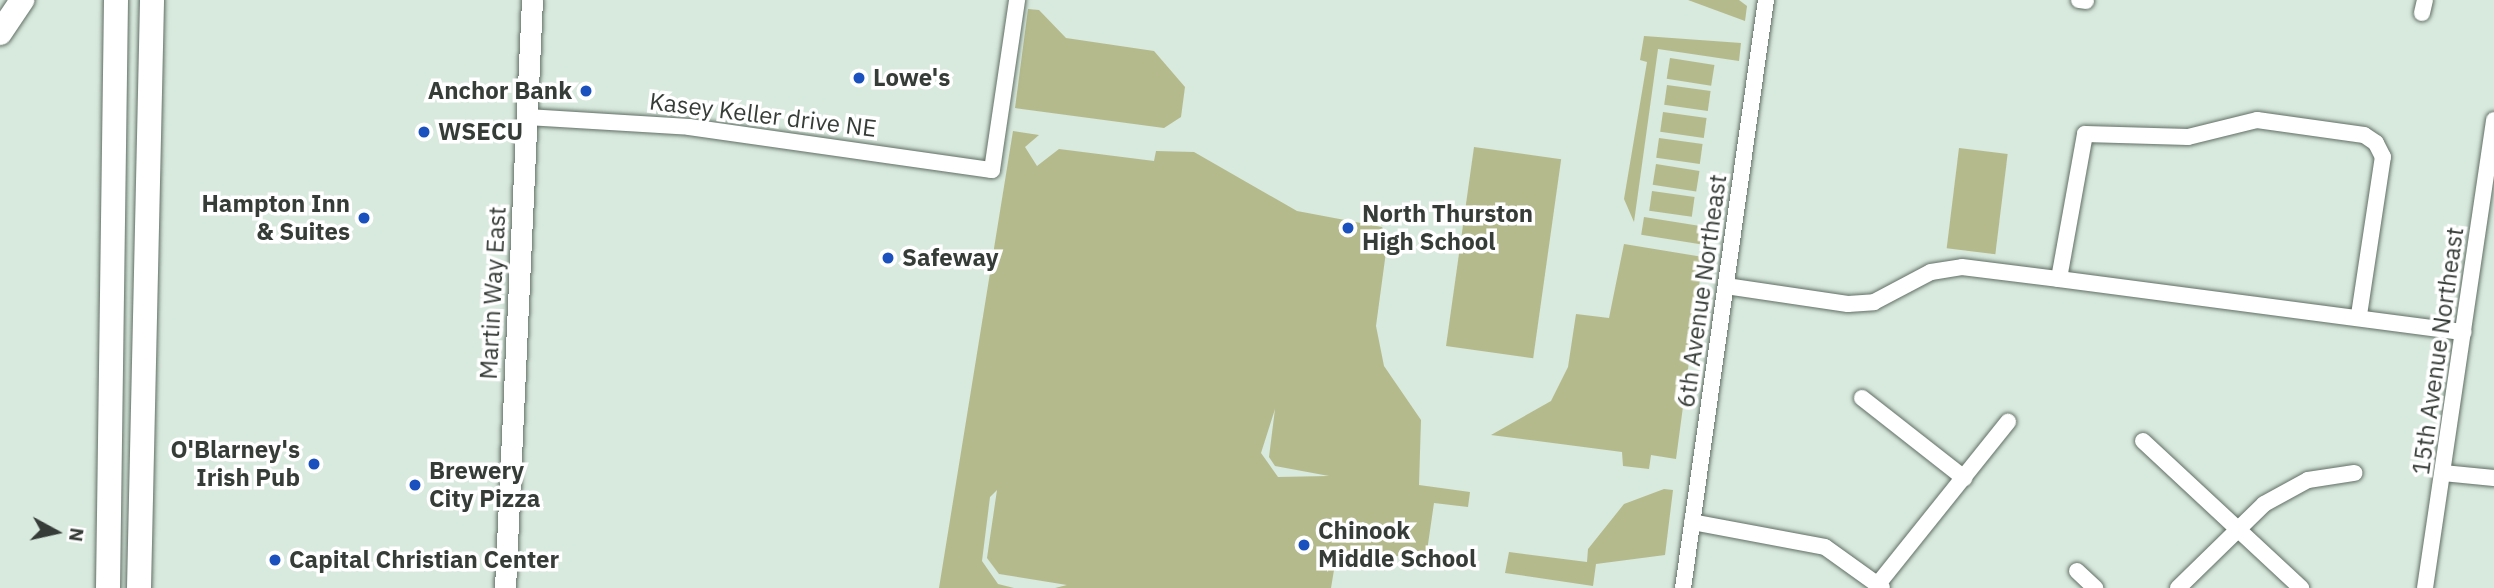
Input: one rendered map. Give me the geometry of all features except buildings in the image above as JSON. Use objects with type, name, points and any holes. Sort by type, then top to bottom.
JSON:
[{"type":"highway","points":[[0,33],[22,0]]},
{"type":"highway","points":[[108,588],[116,0]]},
{"type":"highway","points":[[139,588],[155,0]]},
{"type":"main road","name":"Martin Way East","points":[[505,588],[532,0]]},
{"type":"street","name":"Kasey Keller drive NE","points":[[527,117],[689,127],[992,170],[1017,0]]},
{"type":"street","name":"6th Avenue Northeast","points":[[1683,588],[1766,0]]},
{"type":"street","points":[[2059,279],[2085,134],[2188,137],[2257,120],[2364,135],[2381,150],[2359,315]]},
{"type":"street","name":"15th Avenue Northeast","points":[[2425,588],[2464,332],[2488,199],[2494,120]]},
{"type":"street","points":[[1726,286],[1848,304],[1874,302],[1931,272],[1962,267],[2359,315],[2464,332]]},
{"type":"street","points":[[1862,398],[1964,478]]},
{"type":"street","points":[[1692,522],[1825,547],[1880,586],[2008,422]]},
{"type":"street","points":[[2143,441],[2301,588]]},
{"type":"street","points":[[2178,588],[2264,504],[2308,480],[2354,473]]},
{"type":"street","points":[[2443,473],[2494,478]]},
{"type":"street","points":[[2077,571],[2095,588]]},
{"type":"green space","points":[[1688,0],[1739,0],[1747,6],[1745,21]]},
{"type":"green space","points":[[1028,9],[1039,10],[1066,38],[1154,51],[1185,87],[1181,117],[1164,128],[1015,108]]},
{"type":"green space","points":[[1644,36],[1741,43],[1739,61],[1658,49],[1634,222],[1624,199],[1647,62],[1640,60]]},
{"type":"green space","points":[[1670,58],[1714,65],[1711,86],[1667,79]]},
{"type":"green space","points":[[1667,85],[1711,91],[1708,111],[1664,105]]},
{"type":"green space","points":[[1663,112],[1707,118],[1704,138],[1660,132]]},
{"type":"green space","points":[[1013,131],[1039,135],[1025,147],[1037,166],[1059,149],[1154,161],[1156,151],[1194,152],[1297,211],[1382,227],[1388,237],[1376,326],[1384,366],[1421,420],[1419,485],[1470,492],[1468,507],[1434,503],[1426,558],[1337,552],[1331,588],[1055,588],[1067,585],[999,574],[987,558],[997,490],[990,497],[982,561],[998,584],[1014,588],[939,588]],"holes":[[[1275,409],[1269,457],[1275,466],[1329,476],[1278,477],[1261,453]]]},
{"type":"green space","points":[[1659,138],[1703,144],[1700,164],[1656,158]]},
{"type":"green space","points":[[1474,147],[1561,159],[1533,358],[1446,346]]},
{"type":"green space","points":[[1959,148],[2008,154],[1995,254],[1947,248]]},
{"type":"green space","points":[[1656,164],[1699,171],[1696,192],[1653,185]]},
{"type":"green space","points":[[1652,191],[1695,197],[1692,217],[1649,211]]},
{"type":"green space","points":[[1644,217],[1703,226],[1700,244],[1641,235]]},
{"type":"green space","points":[[1624,244],[1703,257],[1676,459],[1651,455],[1649,469],[1623,466],[1622,452],[1491,435],[1551,401],[1568,367],[1576,314],[1609,318]]},
{"type":"green space","points":[[1664,489],[1673,490],[1665,555],[1596,564],[1593,586],[1505,573],[1509,552],[1587,562],[1588,549],[1624,504]]},
{"type":"place","name":"Lowe's","points":[[859,78]]},
{"type":"place","name":"Anchor Bank","points":[[586,91]]},
{"type":"place","name":"WSECU","points":[[424,132]]},
{"type":"place","name":"Hampton Inn & Suites","points":[[364,218]]},
{"type":"place","name":"North Thurston High School","points":[[1348,228]]},
{"type":"place","name":"Safeway","points":[[888,258]]},
{"type":"place","name":"O'Blarney's Irish Pub","points":[[314,464]]},
{"type":"place","name":"Brewery City Pizza","points":[[415,485]]},
{"type":"place","name":"Chinook Middle School","points":[[1304,545]]},
{"type":"place","name":"Capital Christian Center","points":[[275,560]]}]
